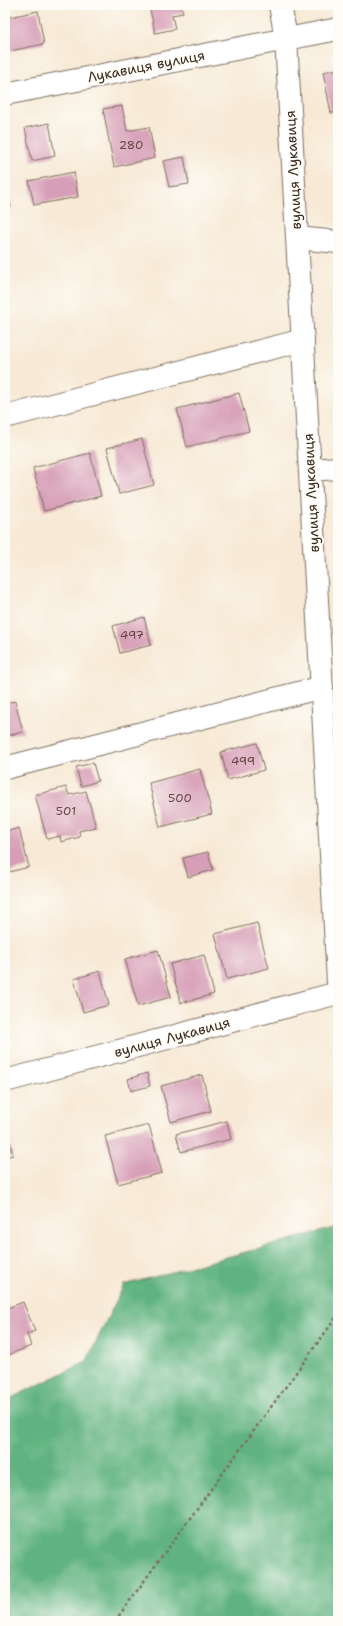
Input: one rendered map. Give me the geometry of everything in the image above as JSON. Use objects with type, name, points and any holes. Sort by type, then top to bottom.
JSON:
[{"type":"street","name":"вулиця Лукавиця","points":[[280,5],[286,38],[322,687],[332,763],[338,982]]},
{"type":"street","name":"Лукавиця вулиця","points":[[5,94],[338,29]]},
{"type":"street","points":[[297,238],[338,242]]},
{"type":"street","points":[[5,417],[303,340]]},
{"type":"street","points":[[310,470],[338,468]]},
{"type":"street","points":[[5,768],[322,687]]},
{"type":"street","name":"вулиця Лукавиця","points":[[5,1081],[338,993]]},
{"type":"path","points":[[115,1621],[338,1315]]},
{"type":"green space","points":[[338,1227],[338,1621],[5,1621],[5,1401],[86,1362],[124,1285]]},
{"type":"building","points":[[149,5],[181,5],[183,13],[172,15],[175,29],[155,33]]},
{"type":"building","points":[[38,11],[44,44],[5,52],[5,18]]},
{"type":"building","points":[[338,69],[338,112],[331,113],[323,72]]},
{"type":"building","points":[[122,106],[127,131],[149,127],[155,158],[114,167],[103,109]]},
{"type":"building","points":[[49,123],[55,156],[32,161],[25,128]]},
{"type":"building","points":[[5,128],[10,147],[5,148]]},
{"type":"building","points":[[184,157],[189,184],[169,187],[163,161]]},
{"type":"building","points":[[74,172],[78,197],[34,205],[29,181]]},
{"type":"building","points":[[5,182],[11,207],[5,208]]},
{"type":"building","points":[[239,393],[249,431],[187,447],[177,409]]},
{"type":"building","points":[[142,439],[154,485],[119,494],[107,448]]},
{"type":"building","points":[[90,453],[101,496],[44,511],[33,468]]},
{"type":"building","points":[[144,617],[151,645],[120,653],[113,626]]},
{"type":"building","points":[[15,701],[23,732],[5,736],[5,703]]},
{"type":"building","points":[[257,743],[264,770],[228,780],[221,752]]},
{"type":"building","points":[[93,763],[98,781],[81,786],[76,767]]},
{"type":"building","points":[[200,769],[212,814],[160,827],[149,783]]},
{"type":"building","points":[[66,787],[69,795],[86,791],[96,827],[79,831],[80,837],[61,842],[60,836],[47,839],[35,795]]},
{"type":"building","points":[[19,828],[29,867],[5,873],[5,832]]},
{"type":"building","points":[[208,852],[213,870],[188,877],[183,858]]},
{"type":"building","points":[[257,923],[269,968],[227,979],[215,934]]},
{"type":"building","points":[[158,950],[171,997],[138,1006],[125,959]]},
{"type":"building","points":[[204,955],[214,994],[181,1003],[170,964]]},
{"type":"building","points":[[100,971],[109,1005],[83,1012],[74,979]]},
{"type":"building","points":[[147,1073],[150,1086],[131,1091],[128,1079]]},
{"type":"building","points":[[202,1075],[211,1111],[171,1122],[161,1086]]},
{"type":"building","points":[[227,1121],[231,1139],[181,1152],[176,1134]]},
{"type":"building","points":[[149,1125],[162,1173],[118,1184],[105,1136]]},
{"type":"building","points":[[5,1126],[13,1155],[5,1157]]},
{"type":"building","points":[[23,1302],[35,1331],[27,1334],[31,1346],[5,1356],[5,1309]]}]
